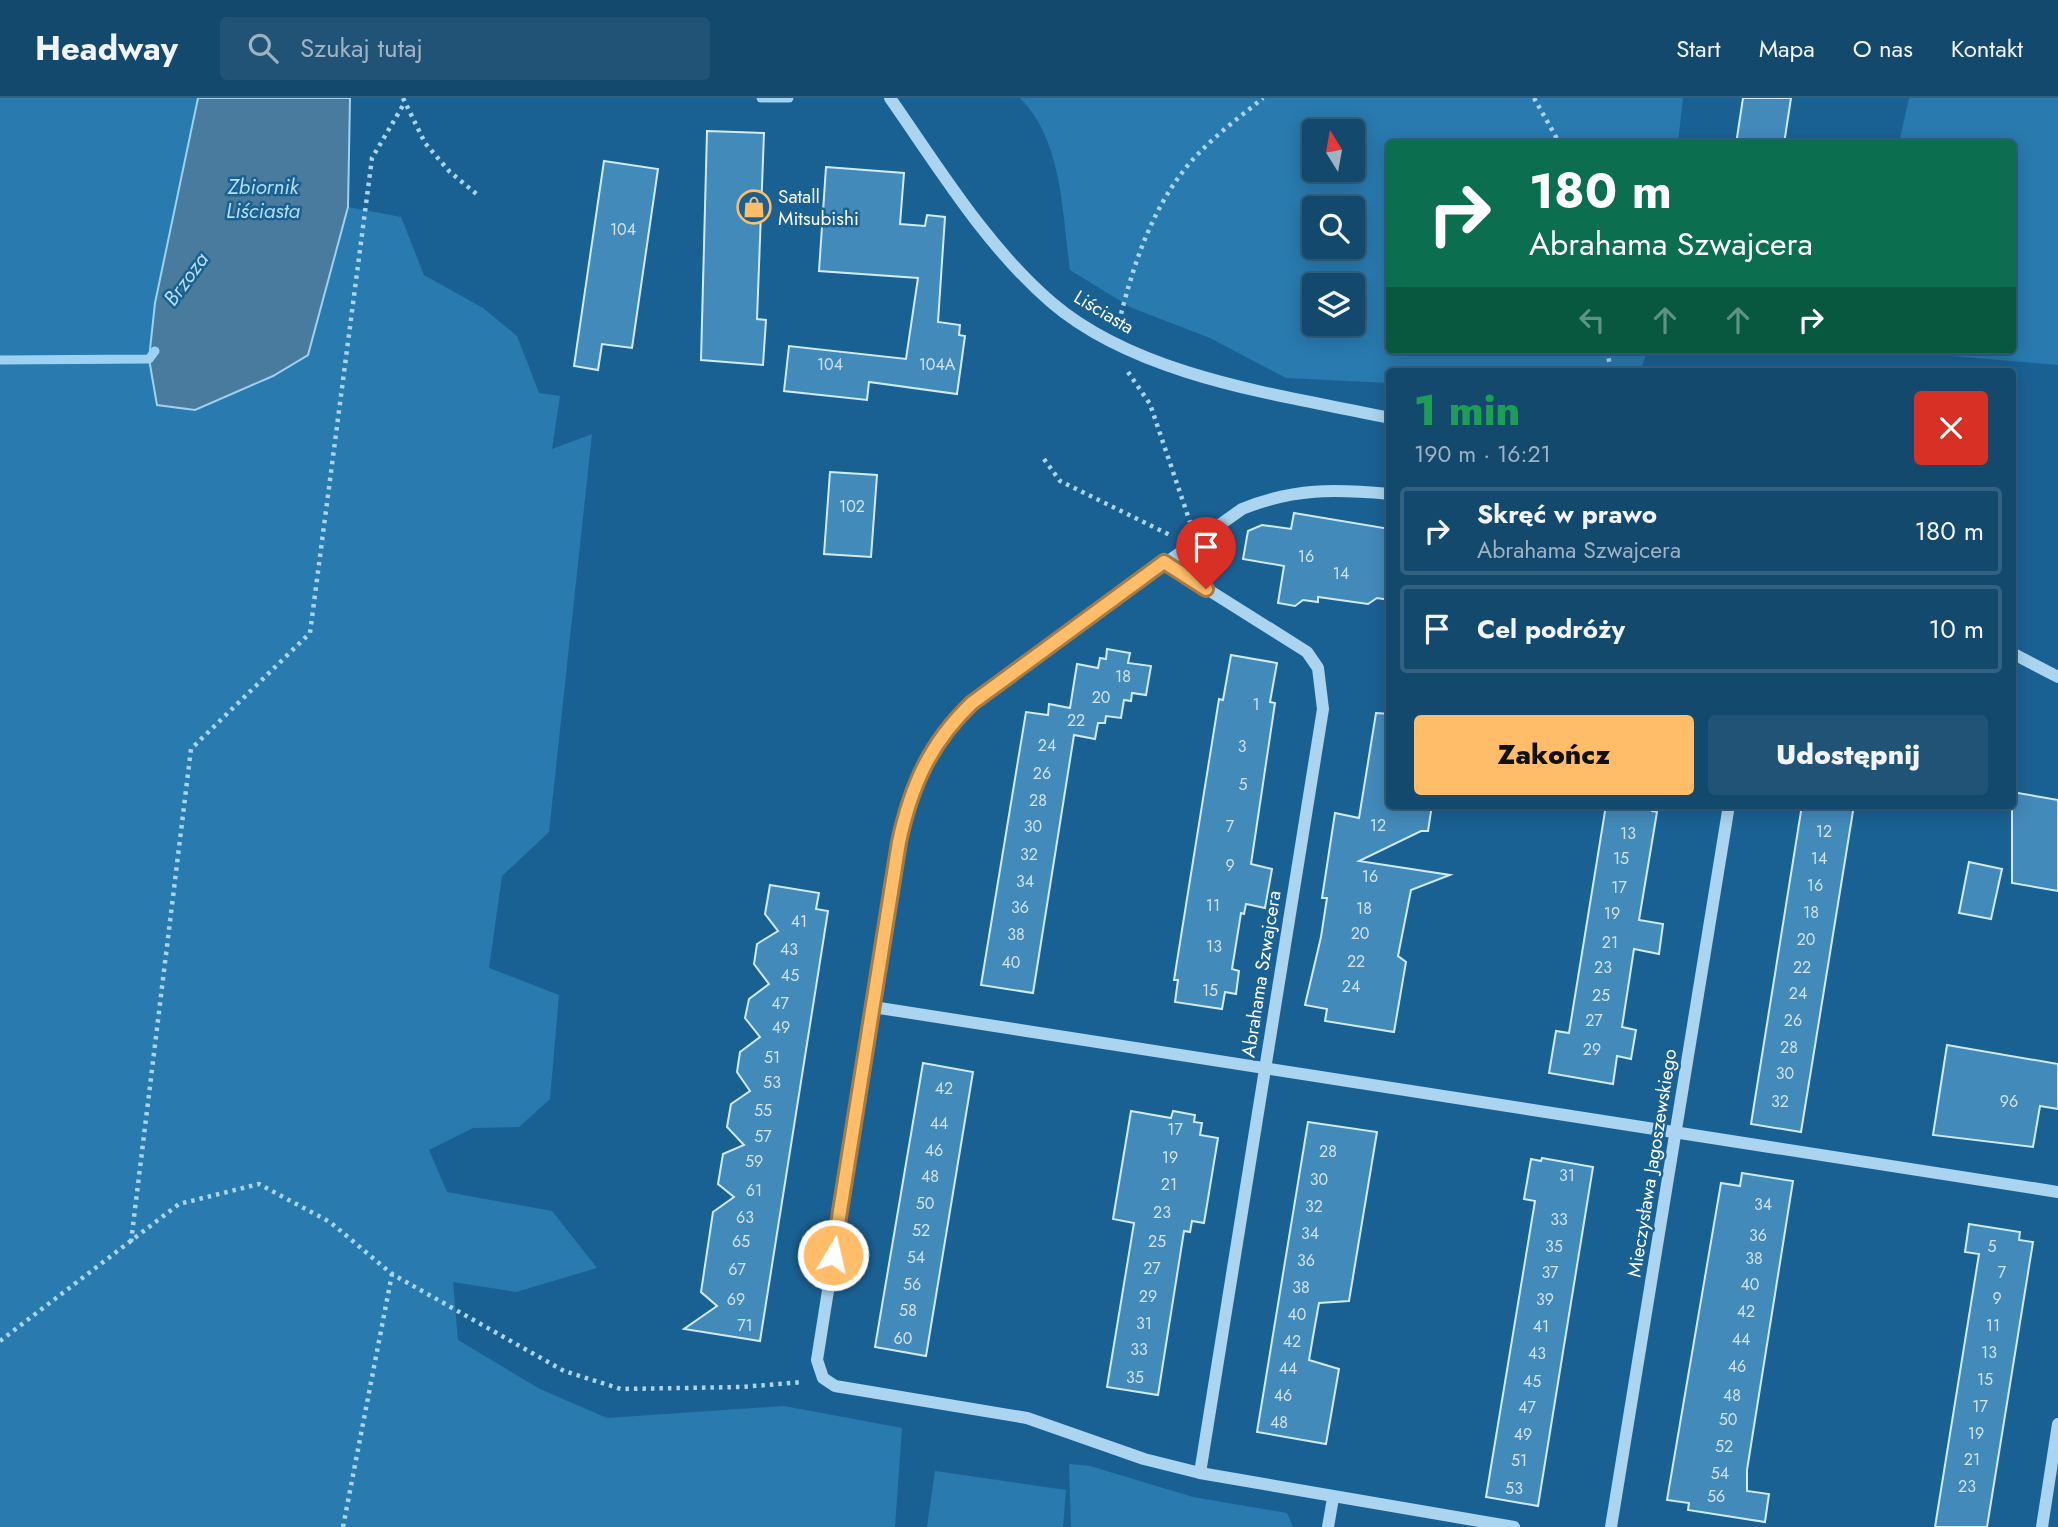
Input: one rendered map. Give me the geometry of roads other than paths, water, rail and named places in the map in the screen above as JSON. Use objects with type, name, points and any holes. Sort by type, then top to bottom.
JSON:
[{"type":"street","name":"Liściasta","points":[[890,98],[990,237],[1030,282],[1054,304],[1114,341],[1206,379],[1386,417]]},
{"type":"street","points":[[1386,494],[1320,490],[1270,498],[1228,517],[993,685],[960,714],[935,743],[917,776],[904,817],[817,1360],[823,1378],[835,1386],[1027,1418],[1144,1459],[1200,1473],[1514,1527]]},
{"type":"street","name":"Abrahama Szwajcera","points":[[1164,562],[1307,652],[1318,668],[1323,709],[1200,1473]]},
{"type":"street","points":[[2016,655],[2058,677]]},
{"type":"street","name":"Mieczysława Jagoszewskiego","points":[[1611,1527],[1728,809]]},
{"type":"street","points":[[873,1007],[2058,1192]]},
{"type":"street","points":[[2042,1527],[2058,1424]]},
{"type":"street","points":[[1328,1527],[1333,1498]]},
{"type":"water","name":"Zbiornik Liściasta","points":[[198,98],[350,98],[348,207],[308,355],[273,376],[195,410],[157,405],[149,359],[155,303]]},
{"type":"waterway","name":"Brzoza","points":[[761,98],[789,98]]},
{"type":"waterway","name":"Brzoza","points":[[0,360],[149,359],[155,351]]},
{"type":"place","name":"Satall Mitsubishi","points":[[754,207]]}]
